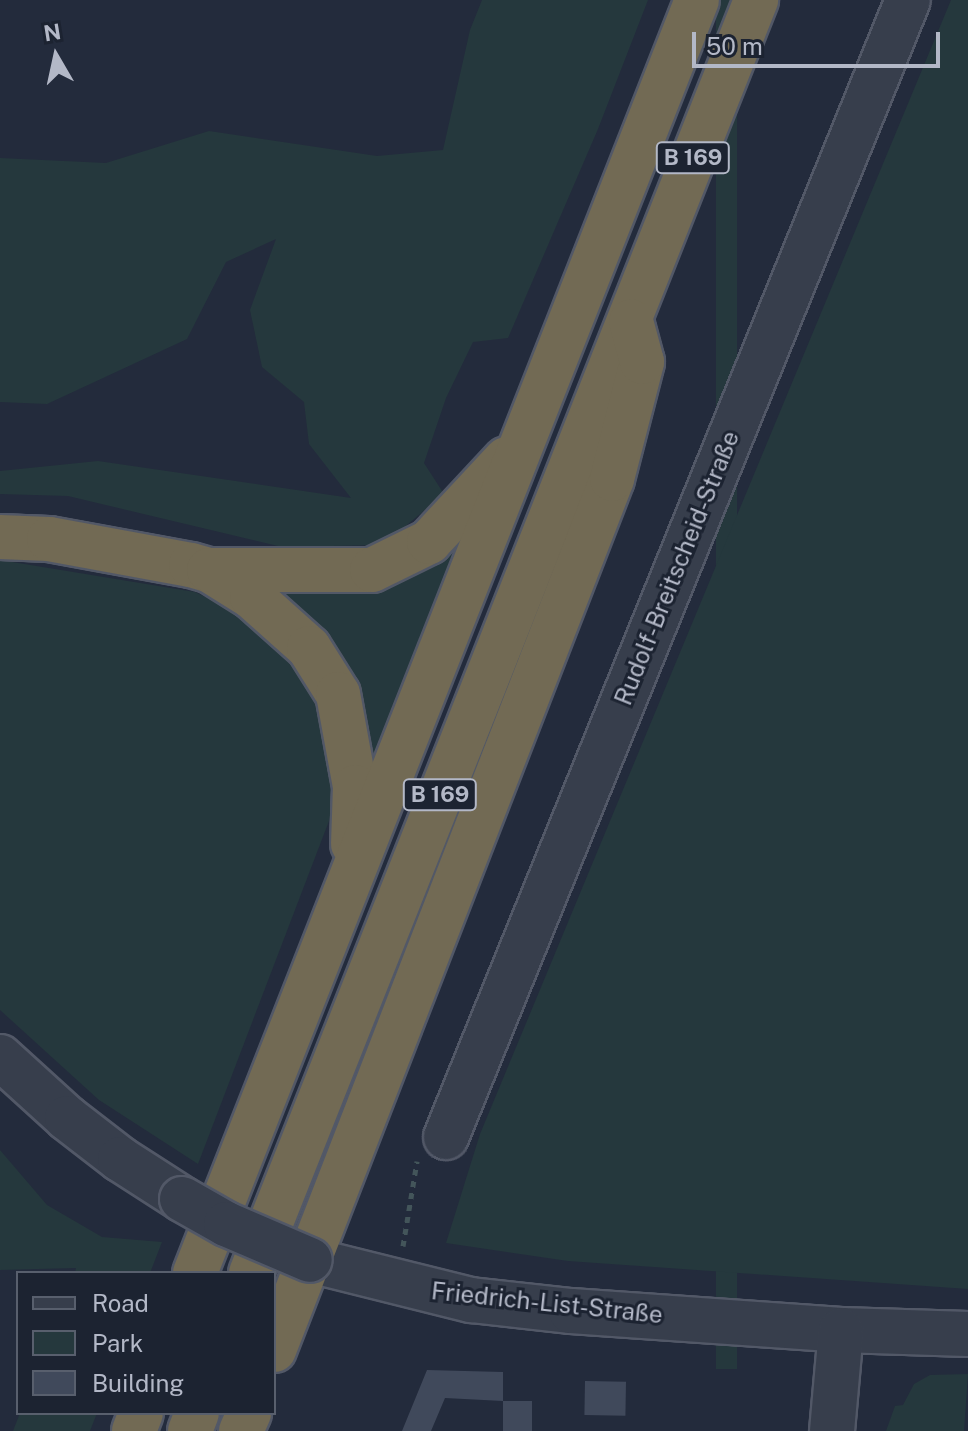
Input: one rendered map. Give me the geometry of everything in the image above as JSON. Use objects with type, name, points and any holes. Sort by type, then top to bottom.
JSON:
[{"type":"highway","name":"B 169","points":[[196,1271],[697,0]]},
{"type":"highway","name":"B 169","points":[[252,1271],[756,0]]},
{"type":"highway","points":[[276,1345],[612,479],[642,362],[629,317]]},
{"type":"highway","points":[[0,537],[49,539],[119,550],[209,570],[372,570],[429,542],[484,486],[529,429]]},
{"type":"highway","points":[[209,570],[252,597],[309,648],[338,694],[355,787],[352,871]]},
{"type":"street","name":"Rudolf-Breitscheid-Straße","points":[[446,1137],[908,0]]},
{"type":"street","name":"Friedrich-List-Straße","points":[[0,1057],[77,1126],[182,1199],[226,1224],[310,1260],[392,1283],[471,1300],[571,1311],[841,1330],[968,1334]]},
{"type":"street","points":[[832,1431],[841,1330]]},
{"type":"path","points":[[392,1283],[406,1233],[419,1151],[446,1137]]},
{"type":"green space","points":[[482,0],[648,0],[598,129],[508,338],[473,342],[446,398],[424,463],[444,494],[383,545],[282,547],[68,496],[0,494],[0,471],[98,461],[351,498],[309,444],[304,402],[262,367],[250,310],[276,239],[226,262],[187,339],[47,404],[0,402],[0,158],[106,163],[209,131],[377,156],[443,150],[470,30]]},
{"type":"green space","points":[[716,0],[737,0],[737,1369],[716,1369]]},
{"type":"green space","points":[[951,0],[968,0],[968,1289],[568,1261],[446,1243],[480,1134]]},
{"type":"green space","points":[[471,523],[376,766],[367,763],[269,589],[315,592],[351,589]]},
{"type":"green space","points":[[0,560],[195,592],[252,619],[324,696],[337,800],[198,1164],[99,1100],[0,1010]]},
{"type":"green space","points":[[0,1150],[47,1205],[102,1237],[162,1242],[151,1271],[75,1271],[76,1268],[0,1270]]},
{"type":"green space","points":[[968,1374],[964,1431],[886,1431],[895,1406],[903,1405],[914,1384],[930,1375]]},
{"type":"green space","points":[[19,1415],[96,1415],[90,1431],[13,1431]]},
{"type":"building","points":[[427,1370],[503,1372],[503,1401],[445,1398],[431,1431],[402,1431]]},
{"type":"building","points":[[585,1381],[626,1382],[625,1416],[584,1415]]},
{"type":"building","points":[[503,1401],[532,1401],[532,1431],[503,1431]]}]
